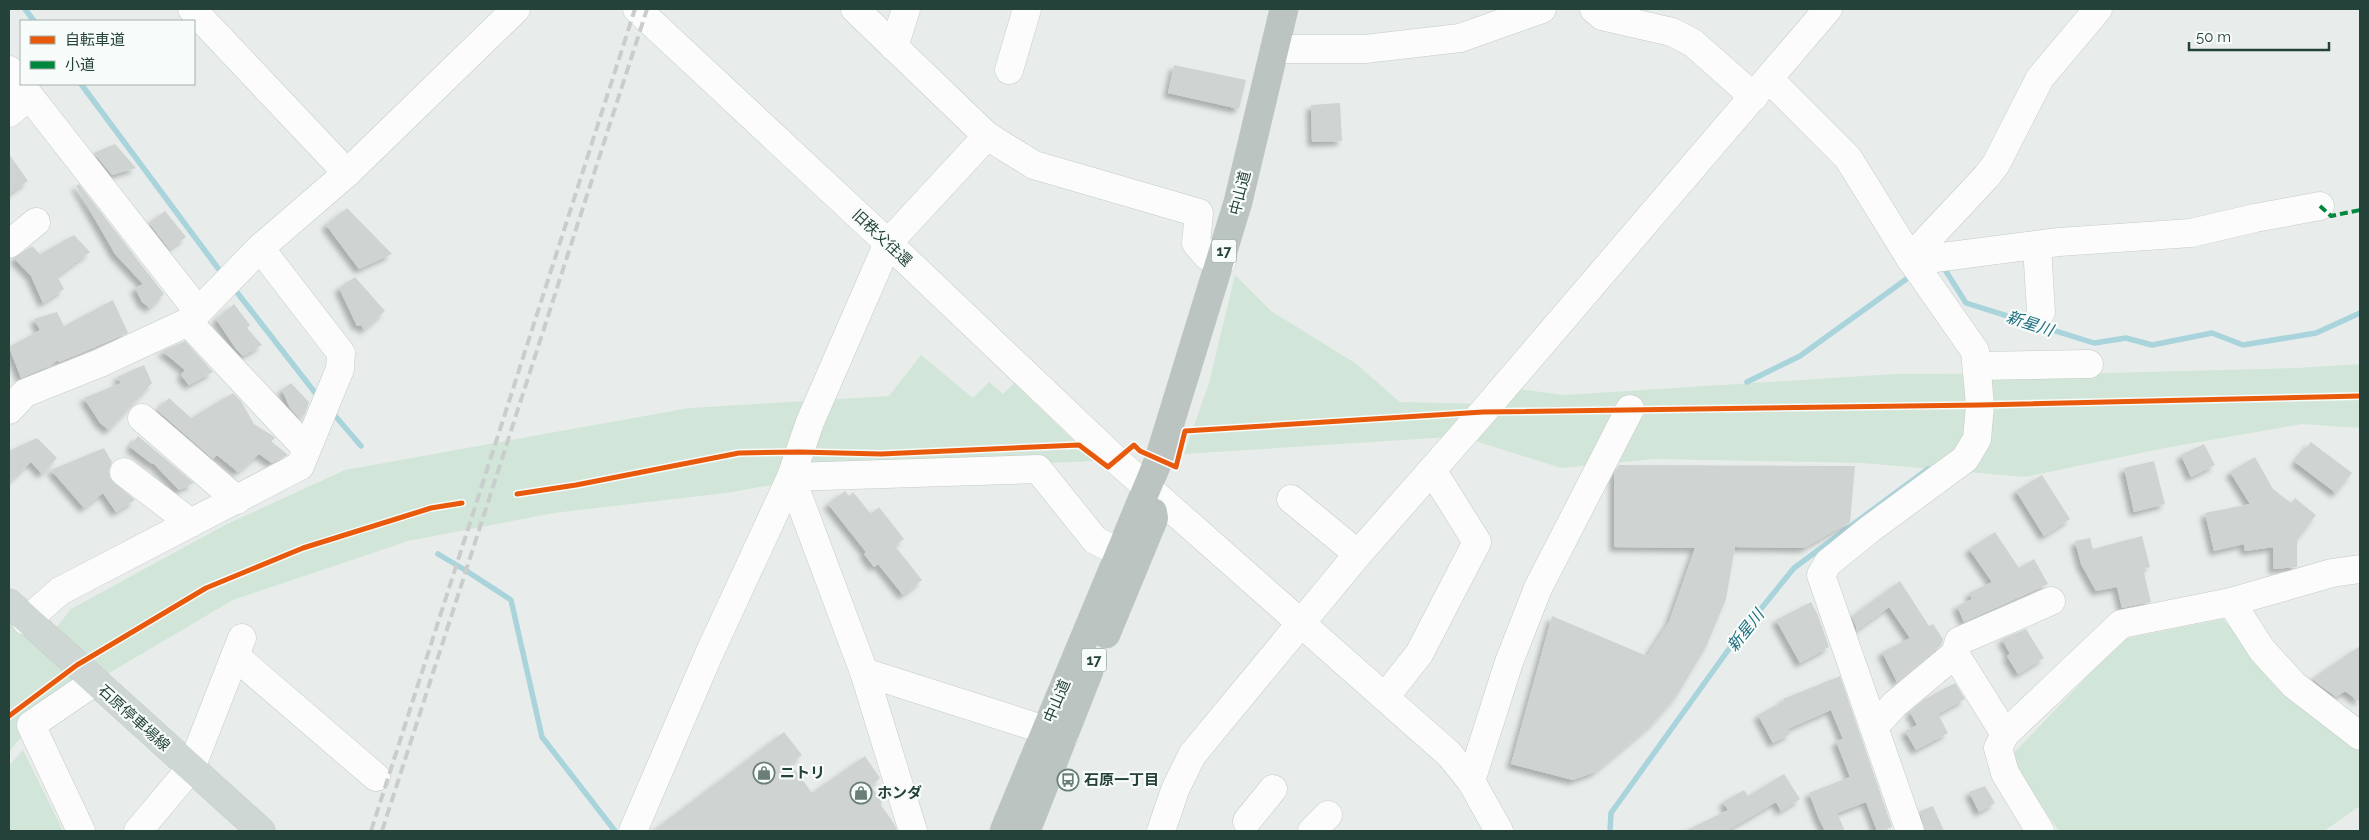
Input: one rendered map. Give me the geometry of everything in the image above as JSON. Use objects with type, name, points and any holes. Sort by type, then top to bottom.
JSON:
[{"type":"highway","name":"中山道","points":[[1026,831],[1054,732],[1120,553],[1148,489],[1222,261],[1284,9]]},
{"type":"highway","name":"中山道","points":[[1004,831],[1054,732],[1154,518],[1148,489]]},
{"type":"main road","name":"石原停車場線","points":[[16,616],[77,665],[261,831]]},
{"type":"street","points":[[192,9],[347,173]]},
{"type":"street","points":[[9,410],[25,393],[100,363],[193,316],[260,248],[347,173],[516,9]]},
{"type":"street","name":"旧秩父往還","points":[[637,9],[664,20],[888,243],[1148,489],[1385,696],[1448,754],[1471,781],[1499,831]]},
{"type":"street","points":[[855,9],[987,136],[1034,165],[1198,213],[1196,243],[1206,256],[1222,261]]},
{"type":"street","points":[[894,47],[906,9]]},
{"type":"street","points":[[1009,70],[1027,9]]},
{"type":"street","points":[[1275,47],[1287,49],[1365,49],[1460,38],[1542,9]]},
{"type":"street","points":[[1594,9],[1602,16],[1672,32],[1693,42],[1761,88],[1848,158],[1916,265],[1976,351],[1980,405],[1977,439],[1965,459],[1870,528],[1828,563],[1821,575],[1910,831]]},
{"type":"street","points":[[1161,831],[1175,790],[1192,755],[1358,554],[1828,9]]},
{"type":"street","points":[[1916,265],[1996,164],[2040,78],[2098,9]]},
{"type":"street","points":[[17,90],[193,316],[306,448]]},
{"type":"street","points":[[633,831],[709,654],[791,477],[810,422],[888,243],[987,136]]},
{"type":"street","points":[[1916,265],[2059,242],[2191,233],[2255,218],[2320,206]]},
{"type":"street","points":[[9,244],[36,222]]},
{"type":"street","points":[[2037,246],[2041,312]]},
{"type":"street","points":[[16,616],[60,591],[300,466],[340,369],[341,353],[260,248]]},
{"type":"street","points":[[1977,366],[2089,364]]},
{"type":"street","points":[[1471,781],[1509,662],[1538,588],[1630,410]]},
{"type":"street","points":[[142,418],[237,500]]},
{"type":"street","points":[[791,477],[1038,469],[1095,540],[1120,553]]},
{"type":"street","points":[[1385,696],[1419,654],[1477,542],[1432,470]]},
{"type":"street","points":[[124,472],[191,523]]},
{"type":"street","points":[[791,477],[864,672],[913,831]]},
{"type":"street","points":[[1290,499],[1358,554]]},
{"type":"street","points":[[2031,829],[2005,773],[1998,748],[2005,734],[2122,624],[2231,602],[2332,573],[2360,569]]},
{"type":"street","points":[[1874,727],[1895,704],[1955,654],[1959,641],[2052,601]]},
{"type":"street","points":[[2231,602],[2262,650],[2294,685],[2360,736]]},
{"type":"street","points":[[138,831],[191,768],[238,647],[376,777]]},
{"type":"street","points":[[1955,654],[2005,734]]},
{"type":"street","points":[[864,672],[1054,732]]},
{"type":"street","points":[[81,831],[32,725],[94,682]]},
{"type":"street","points":[[1247,821],[1272,789]]},
{"type":"green space","points":[[1235,275],[1271,311],[1355,363],[1400,402],[1490,404],[1450,437],[1184,454],[1209,383]]},
{"type":"green space","points":[[921,355],[973,398],[989,382],[1003,394],[1014,383],[1095,461],[845,472],[726,493],[554,513],[408,541],[233,600],[94,682],[31,725],[9,752],[9,626],[20,614],[47,639],[71,609],[225,525],[345,470],[689,408],[889,396]]},
{"type":"green space","points":[[2360,364],[2360,428],[2302,424],[2165,448],[2025,477],[1863,463],[1655,459],[1561,468],[1469,439],[1510,388],[1564,395],[1895,374],[2107,373],[2296,368]]},
{"type":"green space","points":[[2223,619],[2292,700],[2360,749],[2360,806],[2324,831],[2059,831],[2008,759],[2123,639]]},
{"type":"green space","points":[[23,750],[63,831],[9,831],[9,766]]},
{"type":"building","points":[[1174,65],[1246,80],[1239,109],[1168,93]]},
{"type":"building","points":[[1340,103],[1342,141],[1312,142],[1311,105]]},
{"type":"building","points":[[115,144],[136,168],[112,175],[94,153]]},
{"type":"building","points":[[9,154],[28,181],[9,194]]},
{"type":"building","points":[[79,184],[164,294],[150,308],[142,302],[135,288],[143,284],[115,254],[76,186]]},
{"type":"building","points":[[347,208],[392,254],[359,269],[326,225]]},
{"type":"building","points":[[165,211],[186,237],[169,249],[149,223]]},
{"type":"building","points":[[74,235],[90,252],[57,276],[64,289],[43,303],[31,276],[14,258],[32,246],[40,254]]},
{"type":"building","points":[[355,277],[385,311],[364,330],[361,325],[357,326],[339,288]]},
{"type":"building","points":[[113,300],[128,333],[59,362],[58,360],[21,378],[9,347],[40,330],[34,319],[57,312],[64,326]]},
{"type":"building","points":[[234,304],[250,325],[247,328],[262,345],[243,356],[236,349],[216,319]]},
{"type":"building","points":[[185,341],[213,372],[189,385],[181,375],[185,370],[162,351]]},
{"type":"building","points":[[144,365],[152,383],[109,430],[100,423],[84,398],[121,383],[117,377]]},
{"type":"building","points":[[291,383],[309,402],[305,414],[299,418],[290,408],[282,390]]},
{"type":"building","points":[[233,393],[241,401],[254,424],[273,436],[275,438],[271,441],[288,455],[272,463],[259,454],[238,472],[217,455],[213,459],[157,410],[169,398],[191,418]]},
{"type":"building","points":[[138,436],[194,483],[179,490],[153,463],[130,447]]},
{"type":"building","points":[[37,438],[57,458],[42,474],[31,462],[9,482],[9,451]]},
{"type":"building","points":[[2311,442],[2352,473],[2336,493],[2295,462]]},
{"type":"building","points":[[2204,444],[2215,465],[2191,477],[2181,455]]},
{"type":"building","points":[[104,448],[112,462],[109,470],[110,478],[135,500],[116,512],[103,493],[84,508],[51,470]]},
{"type":"building","points":[[2255,457],[2273,489],[2291,503],[2295,498],[2316,515],[2297,540],[2297,567],[2273,569],[2273,547],[2245,551],[2244,544],[2214,551],[2205,513],[2250,504],[2230,472]]},
{"type":"building","points":[[2154,461],[2165,504],[2134,512],[2124,468]]},
{"type":"building","points":[[1619,465],[1855,466],[1850,522],[1804,548],[1735,547],[1726,599],[1706,647],[1676,697],[1653,723],[1595,772],[1573,780],[1511,764],[1552,616],[1647,656],[1669,622],[1695,548],[1614,547],[1614,474]]},
{"type":"building","points":[[2042,475],[2070,519],[2044,536],[2016,491]]},
{"type":"building","points":[[845,491],[849,496],[853,492],[871,514],[879,507],[904,539],[895,546],[922,580],[903,595],[878,564],[874,567],[864,554],[866,552],[828,504]]},
{"type":"building","points":[[1995,532],[2019,568],[2034,559],[2048,584],[1964,622],[1957,606],[1972,599],[1969,593],[1992,582],[1969,549]]},
{"type":"building","points":[[2142,536],[2150,567],[2143,569],[2151,602],[2122,608],[2117,587],[2096,591],[2081,564],[2075,541],[2090,538],[2093,549]]},
{"type":"building","points":[[1900,581],[1929,626],[1933,624],[1943,639],[1941,645],[1897,682],[1882,652],[1910,638],[1889,607],[1857,630],[1852,616]]},
{"type":"building","points":[[1811,602],[1818,615],[1829,647],[1800,663],[1776,620]]},
{"type":"building","points":[[2026,629],[2044,658],[2018,674],[2007,656],[2010,654],[2002,639]]},
{"type":"building","points":[[2360,646],[2360,702],[2345,691],[2336,697],[2313,678]]},
{"type":"building","points":[[1840,676],[1892,827],[1881,831],[1877,831],[1866,802],[1837,813],[1845,831],[1825,831],[1819,819],[1809,793],[1850,777],[1836,741],[1843,739],[1831,710],[1788,729],[1790,734],[1773,743],[1758,715],[1784,701],[1783,699]]},
{"type":"building","points":[[1955,683],[1965,699],[1938,714],[1948,733],[1916,750],[1905,731],[1917,725],[1910,712],[1925,699]]},
{"type":"building","name":"ニトリ","points":[[784,732],[802,755],[791,764],[812,793],[865,756],[880,778],[871,786],[882,801],[881,805],[897,831],[653,831]]},
{"type":"building","points":[[1784,774],[1800,799],[1781,811],[1776,802],[1726,831],[1685,831],[1728,810],[1723,802],[1744,790],[1748,796]]},
{"type":"building","points":[[1985,786],[1995,803],[1979,812],[1969,792]]},
{"type":"building","points":[[1933,806],[1944,831],[1925,831],[1920,811]]},
{"type":"waterway","points":[[25,9],[33,20]]},
{"type":"waterway","points":[[82,85],[223,275]]},
{"type":"waterway","name":"新星川","points":[[1942,265],[1966,303],[2094,343],[2126,338],[2152,345],[2212,333],[2243,345],[2316,333],[2360,313]]},
{"type":"waterway","name":"新星川","points":[[1747,382],[1800,356],[1912,275]]},
{"type":"waterway","points":[[232,286],[320,399]]},
{"type":"waterway","points":[[331,411],[361,446]]},
{"type":"waterway","name":"新星川","points":[[1610,831],[1611,813],[1734,642],[1794,568],[1928,469]]},
{"type":"waterway","points":[[438,554],[511,600],[542,737],[615,831]]},
{"type":"railway","points":[[371,831],[635,9]]},
{"type":"railway","points":[[382,831],[647,9]]},
{"type":"marked path","points":[[2320,206],[2331,216],[2360,210]]},
{"type":"cycle path","points":[[517,494],[576,485],[739,453],[881,454],[1079,445],[1108,467],[1134,445],[1140,451],[1176,467],[1185,431],[1483,412],[1980,405],[2360,396]]},
{"type":"cycle path","points":[[9,716],[77,665],[206,588],[303,548],[431,508],[462,503]]},
{"type":"place","name":"ニトリ","points":[[764,773]]},
{"type":"place","name":"石原一丁目","points":[[1068,780]]},
{"type":"place","name":"ホンダ","points":[[861,793]]}]
